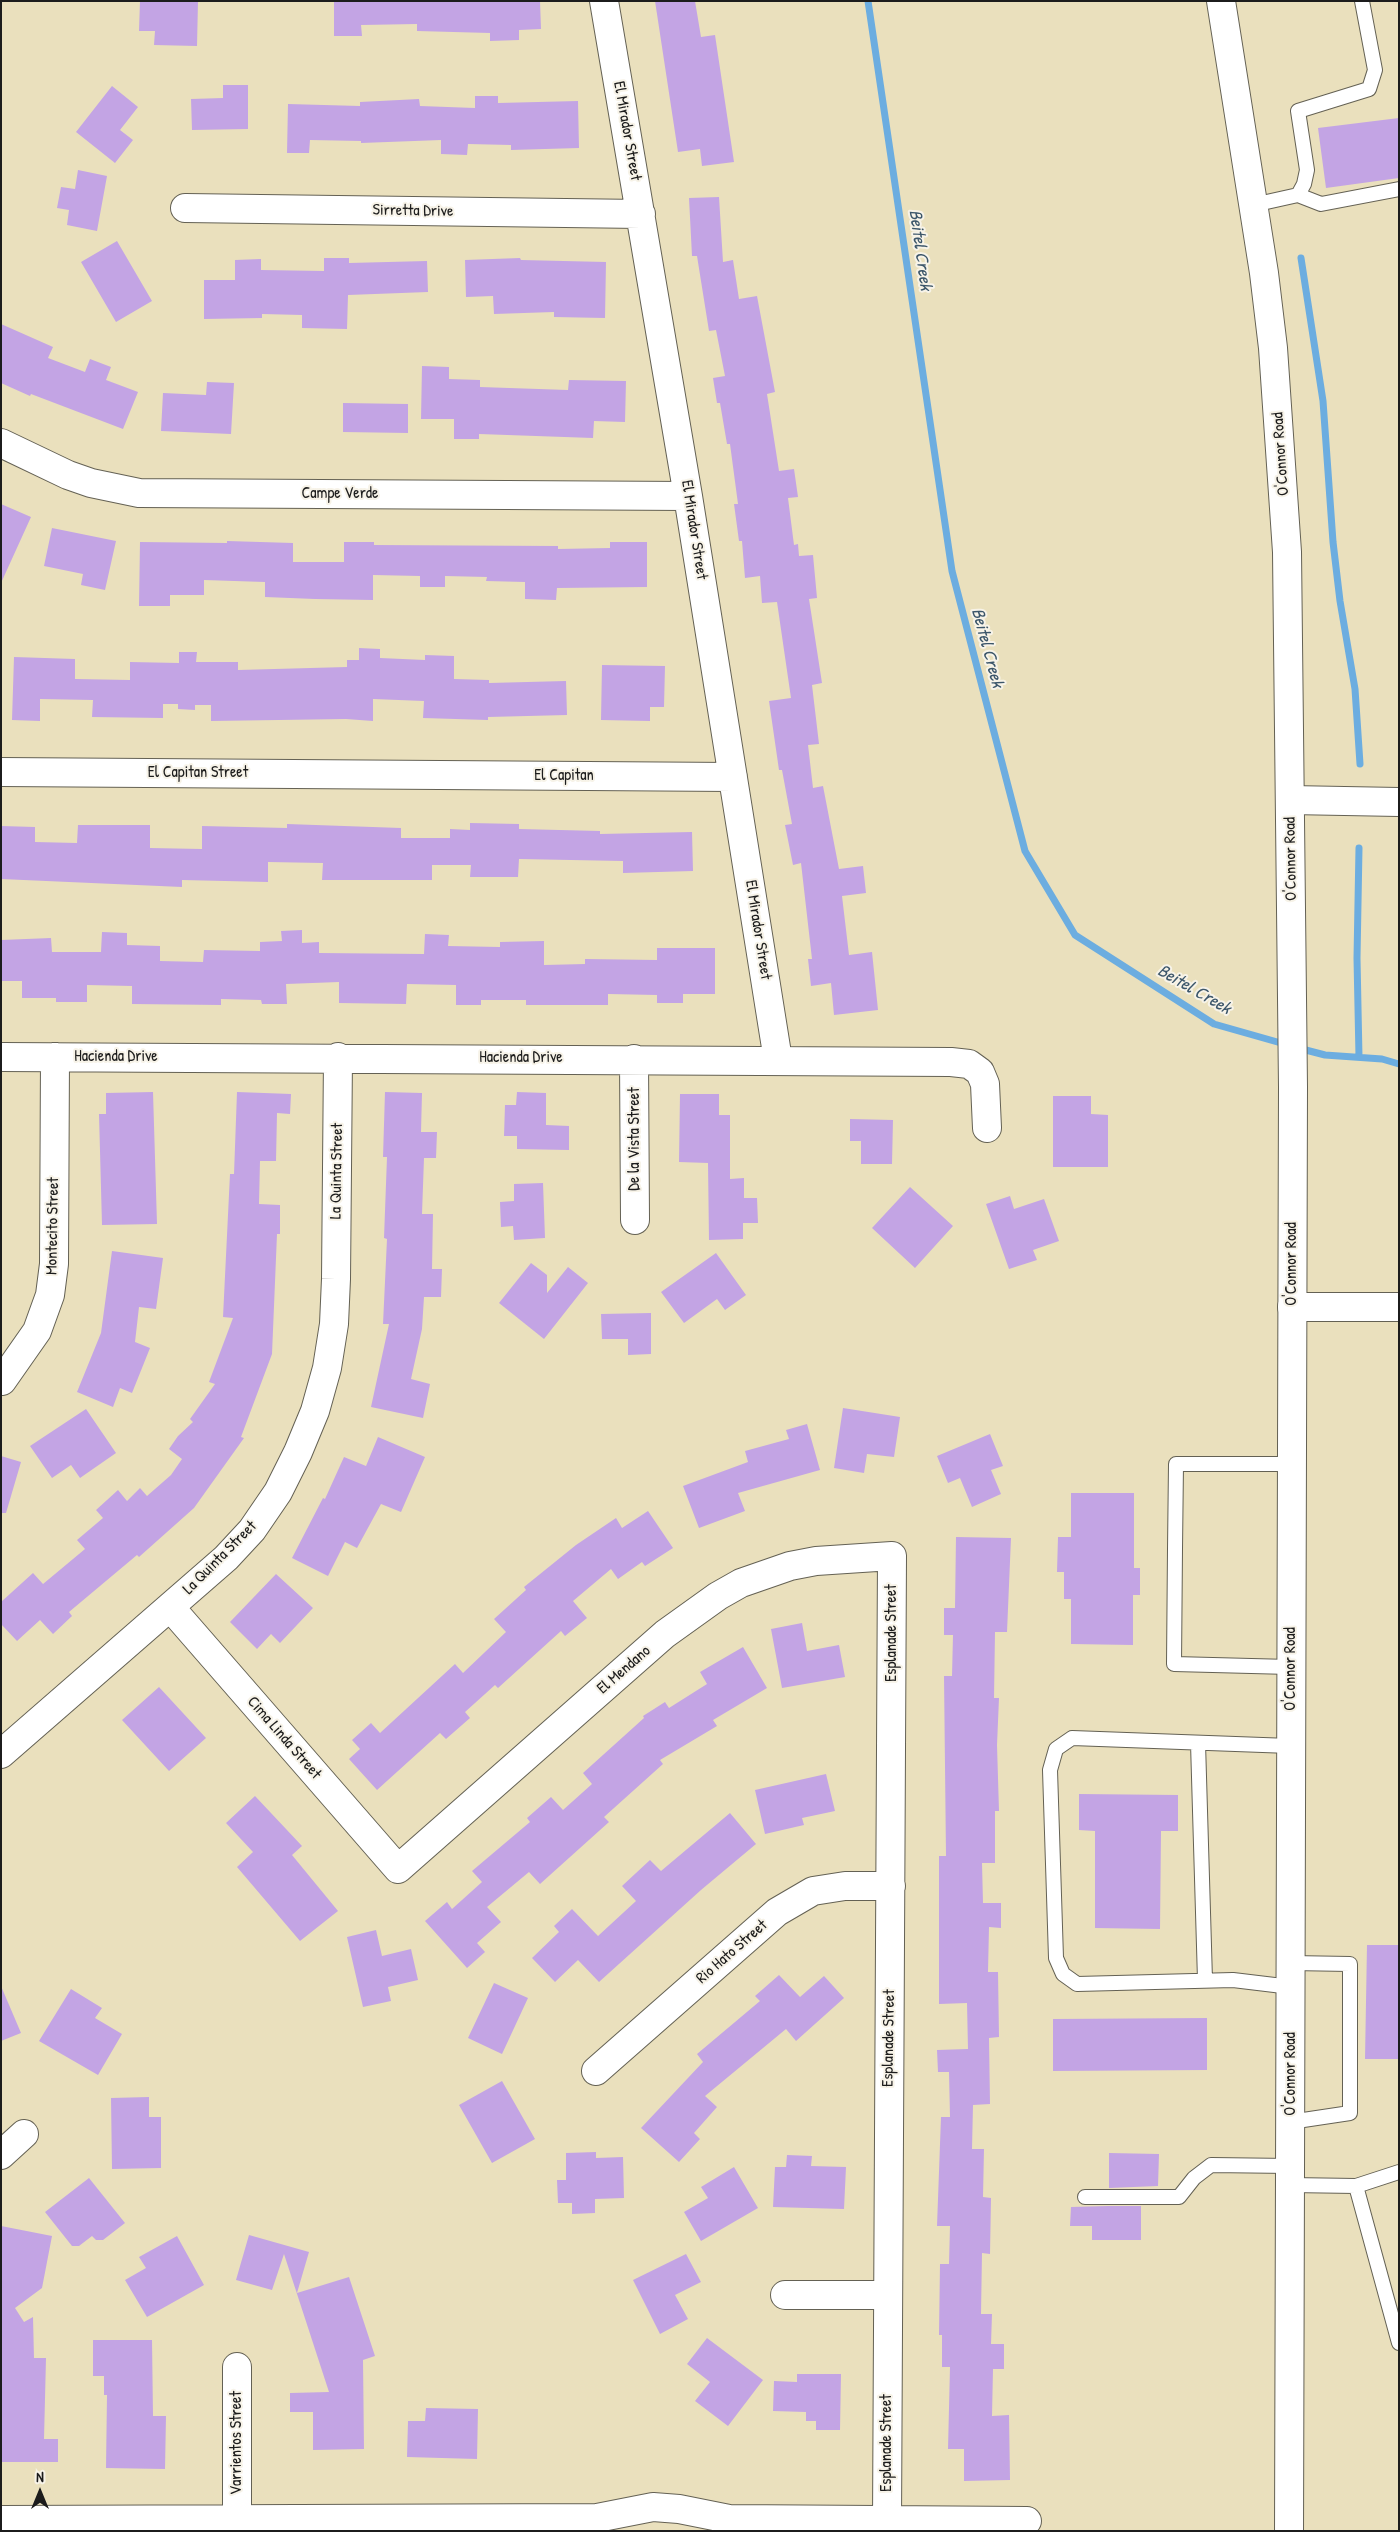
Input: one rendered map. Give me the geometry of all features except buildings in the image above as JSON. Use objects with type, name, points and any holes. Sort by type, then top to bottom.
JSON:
[{"type":"street","name":"El Mirador Street","points":[[604,1],[688,496],[778,1060]]},
{"type":"street","name":"O'Connor Road","points":[[1221,1],[1253,204],[1273,348],[1282,450],[1287,552],[1293,1087],[1289,2531]]},
{"type":"street","name":"Sirretta Drive","points":[[186,208],[641,214]]},
{"type":"street","name":"Campe Verde","points":[[1,443],[91,484],[139,493],[688,496]]},
{"type":"street","name":"El Capitan Street","points":[[1,772],[395,775]]},
{"type":"street","name":"El Capitan","points":[[395,775],[733,777]]},
{"type":"street","points":[[1290,800],[1399,802]]},
{"type":"street","name":"Hacienda Drive","points":[[1,1056],[778,1060],[969,1064],[980,1072],[985,1084],[986,1128]]},
{"type":"street","name":"Montecito Street","points":[[2,1381],[37,1331],[50,1295],[54,1264],[55,1057]]},
{"type":"street","name":"La Quinta Street","points":[[1,1754],[226,1558],[252,1530],[278,1492],[298,1452],[315,1411],[327,1368],[334,1324],[338,1057]]},
{"type":"street","name":"De la Vista Street","points":[[634,1059],[635,1220]]},
{"type":"street","points":[[1292,1307],[1399,1307]]},
{"type":"street","name":"El Mendano","points":[[398,1868],[666,1634],[718,1596],[749,1580],[790,1566],[816,1561],[892,1556]]},
{"type":"street","name":"Esplanade Street","points":[[887,2520],[892,1556]]},
{"type":"street","name":"Cima Linda Street","points":[[170,1607],[398,1868]]},
{"type":"street","name":"Rio Hato Street","points":[[596,2071],[777,1912],[814,1891],[845,1886],[891,1886]]},
{"type":"street","points":[[1,2154],[24,2134]]},
{"type":"street","points":[[785,2294],[887,2295]]},
{"type":"street","name":"Varrientos Street","points":[[237,2367],[237,2520]]},
{"type":"street","points":[[1,2520],[597,2518],[653,2507],[679,2509],[729,2519],[1027,2521]]},
{"type":"lane","points":[[1298,195],[1304,184],[1306,170],[1298,111],[1369,89],[1375,70],[1362,1]]},
{"type":"lane","points":[[1253,204],[1298,195],[1320,204],[1399,189]]},
{"type":"lane","points":[[1290,1667],[1174,1664],[1174,1597],[1176,1464],[1291,1464]]},
{"type":"lane","points":[[1290,1746],[1072,1738],[1056,1748],[1050,1770],[1052,1880],[1056,1958],[1063,1974],[1077,1984],[1233,1980],[1291,1975],[1350,1964],[1350,2113],[1290,2122]]},
{"type":"lane","points":[[1198,1743],[1205,1980]]},
{"type":"lane","points":[[1085,2197],[1179,2197],[1194,2178],[1211,2165],[1356,2186],[1399,2172]]},
{"type":"lane","points":[[1356,2186],[1399,2343]]},
{"type":"waterway","name":"Beitel Creek","points":[[868,1],[952,571],[1025,851],[1075,935],[1214,1024],[1288,1045]]},
{"type":"waterway","points":[[1301,258],[1323,401],[1333,542],[1340,601],[1355,689],[1360,764]]},
{"type":"waterway","points":[[1359,848],[1357,958],[1359,1057]]},
{"type":"waterway","name":"Beitel Creek","points":[[1298,1048],[1325,1055],[1382,1059],[1399,1064]]}]
